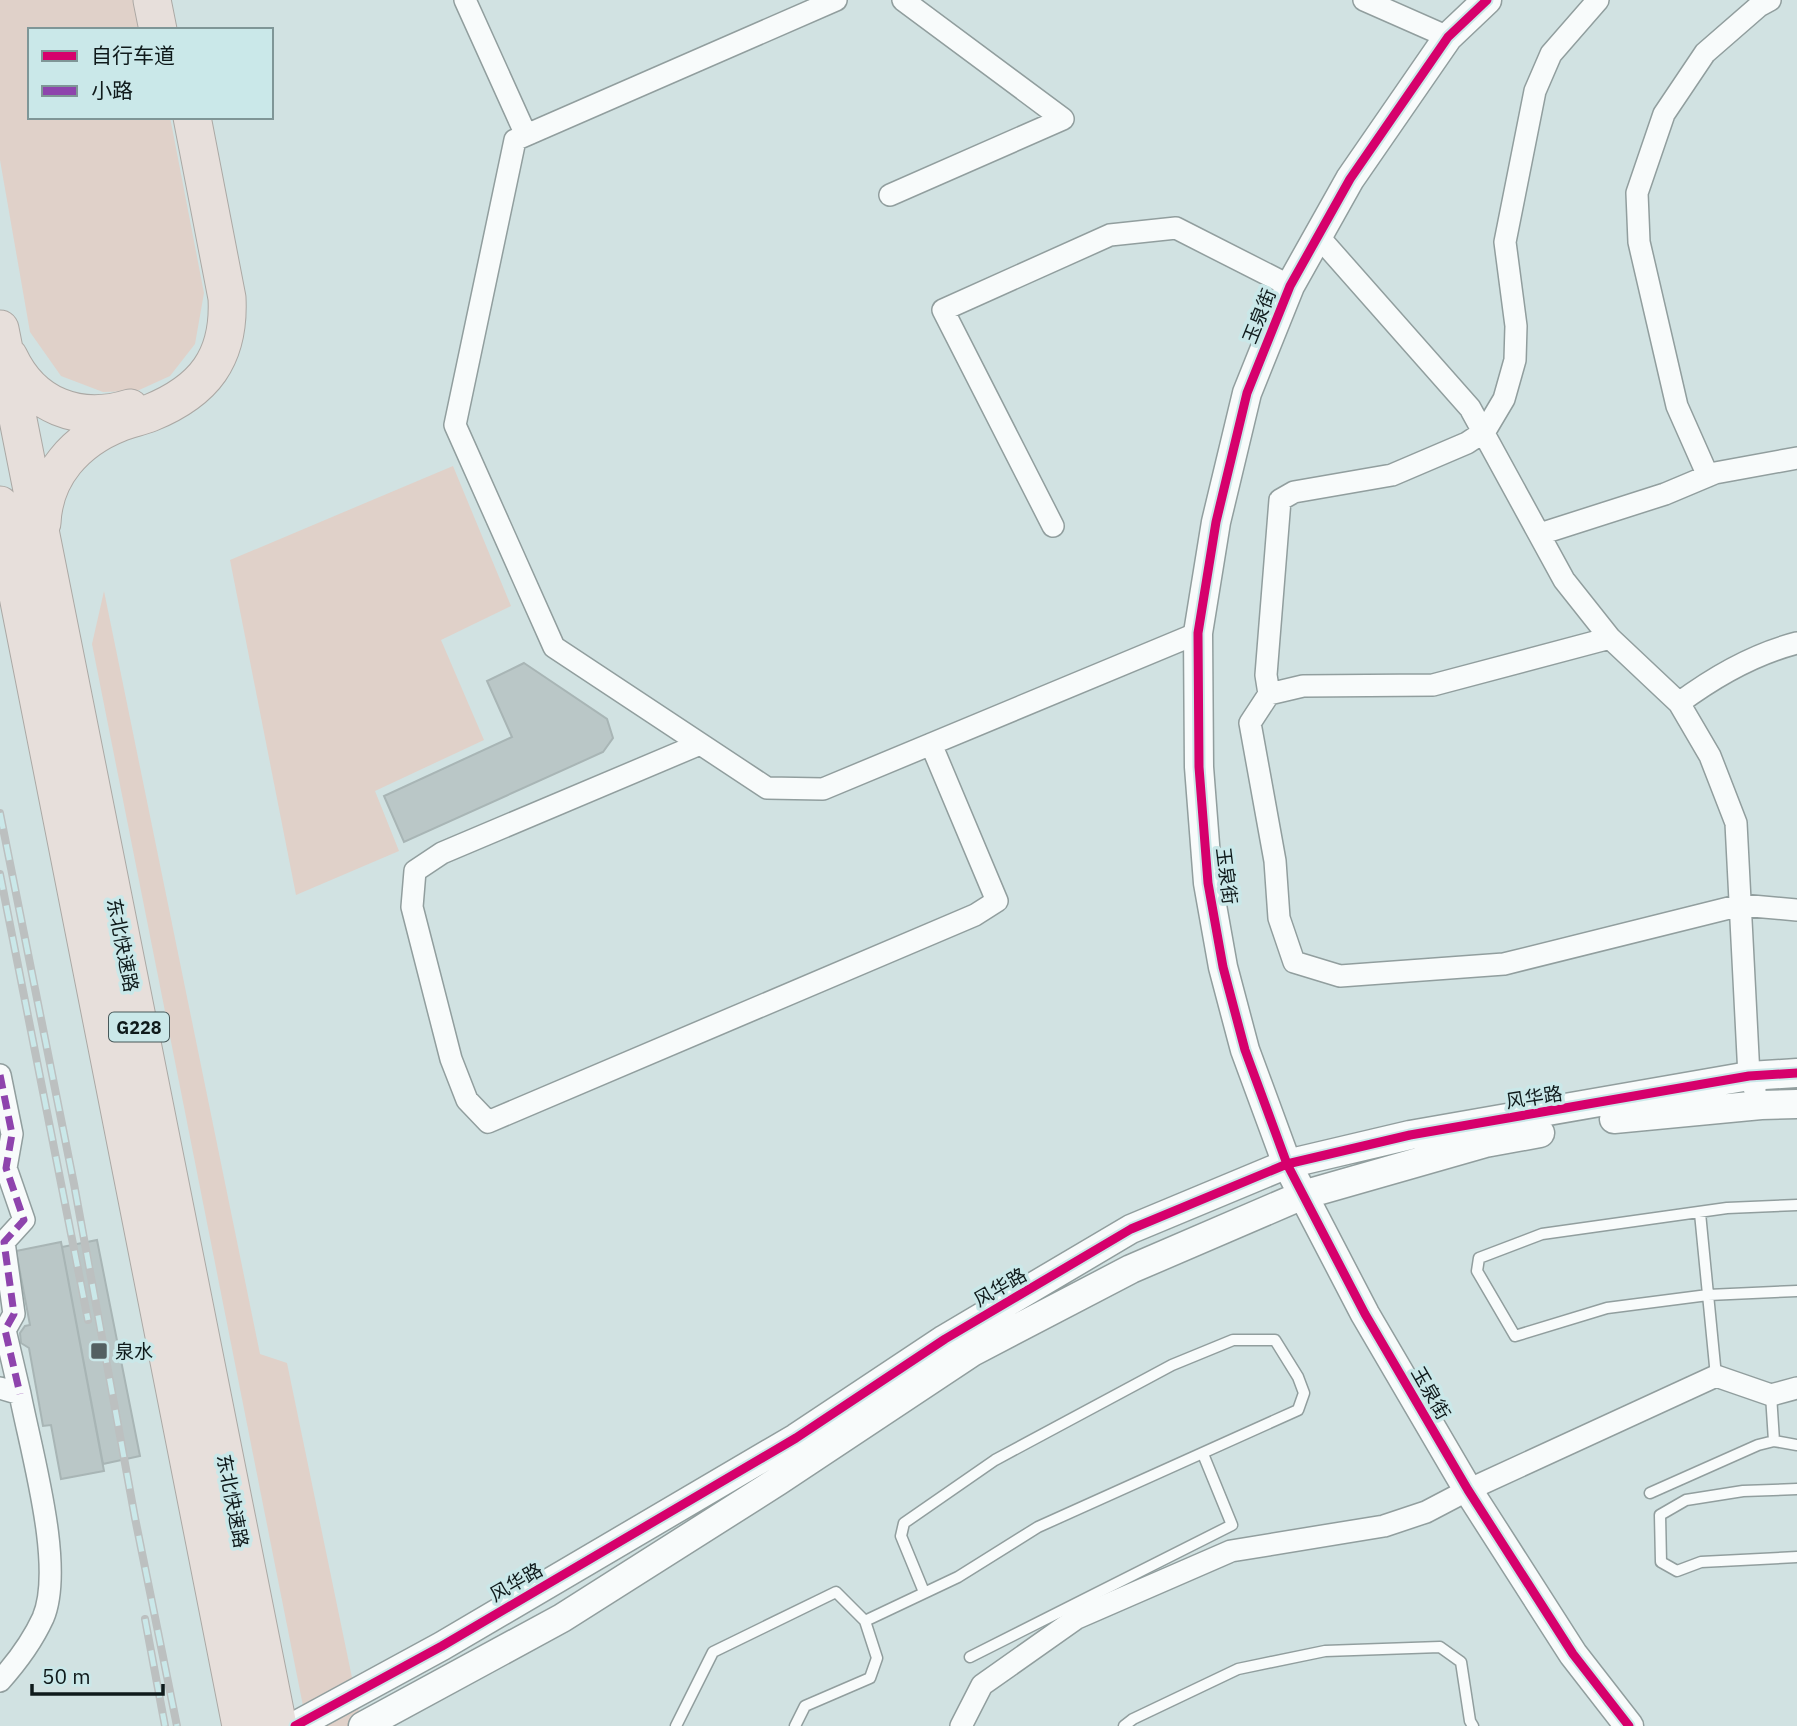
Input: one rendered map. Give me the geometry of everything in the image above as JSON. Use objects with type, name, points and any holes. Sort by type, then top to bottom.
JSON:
[{"type":"highway","points":[[152,0],[158,28]]},
{"type":"highway","points":[[169,0],[174,28]]},
{"type":"highway","points":[[1,335],[17,373],[26,385],[56,406],[74,412],[115,412],[137,405],[160,396],[191,368],[204,349],[209,332],[210,297],[175,119]]},
{"type":"highway","points":[[43,545],[46,494],[66,458],[98,433],[160,408],[190,391],[206,377],[218,359],[225,340],[227,298],[192,119]]},
{"type":"highway","name":"东北快速路","points":[[1,335],[278,1726]]},
{"type":"highway","name":"东北快速路","points":[[0,505],[241,1726]]},
{"type":"street","points":[[465,0],[526,135]]},
{"type":"street","points":[[836,0],[515,140],[455,425],[554,647],[767,788],[823,789],[1198,633]]},
{"type":"street","points":[[890,195],[1063,119],[903,0]]},
{"type":"street","points":[[1364,0],[1448,37]]},
{"type":"street","name":"玉泉街","points":[[1487,0],[1448,37],[1350,179],[1290,286],[1247,393],[1216,522],[1198,633],[1199,767],[1208,883],[1223,967],[1245,1050],[1287,1164],[1365,1314],[1468,1490],[1573,1654],[1629,1726]]},
{"type":"street","points":[[1269,694],[1266,675],[1280,500],[1294,492],[1392,475],[1467,443],[1485,431],[1504,399],[1515,360],[1516,326],[1505,242],[1535,91],[1551,54],[1598,0]]},
{"type":"street","points":[[1708,476],[1677,406],[1639,242],[1637,193],[1664,114],[1706,53],[1759,5],[1770,0]]},
{"type":"street","points":[[1053,526],[943,310],[1110,235],[1176,228],[1290,286]]},
{"type":"street","points":[[1318,236],[1469,408],[1485,431],[1564,580],[1610,638],[1679,703],[1710,755],[1736,823],[1749,1076],[1761,1105]]},
{"type":"street","points":[[1540,534],[1665,494],[1715,473],[1797,458]]},
{"type":"street","points":[[1610,638],[1433,685],[1303,685],[1269,694],[1250,723],[1275,861],[1279,918],[1294,962],[1340,976],[1504,964],[1741,905],[1797,910]]},
{"type":"street","points":[[1679,703],[1710,680],[1777,648],[1797,643]]},
{"type":"street","points":[[700,744],[442,853],[415,871],[412,907],[451,1059],[467,1100],[488,1122],[975,915],[997,901],[931,744]]},
{"type":"street","name":"风华路","points":[[295,1726],[454,1639],[796,1438],[944,1339],[1131,1230],[1287,1164],[1410,1135],[1749,1076],[1797,1073]]},
{"type":"street","points":[[0,1076],[12,1134],[6,1168],[24,1220],[4,1242],[14,1314],[5,1330],[10,1391],[51,1551],[44,1616],[23,1656],[0,1681]]},
{"type":"street","points":[[368,1723],[562,1618],[778,1481],[972,1352],[1131,1269],[1303,1195],[1485,1143],[1634,1115],[1797,1104]]},
{"type":"street","points":[[961,1726],[982,1685],[1077,1618],[1231,1551],[1384,1526],[1426,1512],[1716,1376],[1771,1395],[1797,1388]]},
{"type":"lane","points":[[1797,1205],[1727,1208],[1542,1234],[1479,1258],[1477,1271],[1515,1336],[1607,1308],[1708,1295],[1797,1291]]},
{"type":"lane","points":[[1700,1213],[1716,1376]]},
{"type":"lane","points":[[864,1621],[958,1577],[1038,1527],[1298,1410],[1304,1393],[1298,1377],[1275,1340],[1233,1340],[1171,1365],[995,1460],[904,1523],[901,1536],[924,1592]]},
{"type":"lane","points":[[1771,1395],[1774,1441]]},
{"type":"lane","points":[[1650,1493],[1758,1445],[1774,1441],[1797,1445]]},
{"type":"lane","points":[[970,1657],[1232,1525],[1203,1454]]},
{"type":"lane","points":[[1797,1489],[1743,1491],[1686,1500],[1660,1516],[1659,1534],[1661,1562],[1677,1571],[1701,1562],[1797,1557]]},
{"type":"lane","points":[[676,1726],[713,1652],[836,1592],[864,1621],[877,1658],[870,1678],[805,1706],[795,1726]]},
{"type":"lane","points":[[1124,1726],[1133,1719],[1238,1669],[1325,1651],[1440,1647],[1461,1662],[1471,1723],[1458,1726]]},
{"type":"shaded area","points":[[0,0],[148,0],[154,28],[28,28],[28,119],[170,119],[204,293],[195,344],[170,376],[137,391],[103,392],[61,376],[30,332],[0,160]]},
{"type":"shaded area","points":[[453,466],[511,606],[441,640],[484,740],[375,791],[399,851],[296,895],[230,560]]},
{"type":"shaded area","points":[[104,591],[260,1354],[287,1363],[362,1726],[307,1726],[92,644]]},
{"type":"building","points":[[524,663],[607,719],[613,738],[603,752],[404,842],[384,796],[512,737],[487,681]]},
{"type":"building","points":[[97,1240],[140,1456],[103,1464],[62,1247]]},
{"type":"building","points":[[61,1242],[104,1471],[61,1479],[51,1425],[43,1426],[29,1348],[21,1343],[20,1333],[25,1326],[30,1325],[16,1251]]},
{"type":"railway","points":[[0,813],[177,1726]]},
{"type":"railway","points":[[0,874],[88,1320]]},
{"type":"railway","points":[[145,1619],[165,1726]]},
{"type":"marked path","points":[[0,1075],[12,1134],[6,1168],[24,1220],[4,1242],[14,1314],[5,1330],[20,1394]]},
{"type":"cycle path","points":[[1487,0],[1448,37],[1350,179],[1290,286],[1247,393],[1216,522],[1198,633],[1199,767],[1208,883],[1223,967],[1245,1050],[1287,1164],[1365,1314],[1468,1490],[1573,1654],[1629,1726]]},
{"type":"cycle path","points":[[295,1726],[442,1646],[796,1438],[945,1339],[1131,1229],[1287,1164],[1410,1135],[1749,1076],[1797,1073]]},
{"type":"place","name":"泉水","points":[[99,1351]]}]
